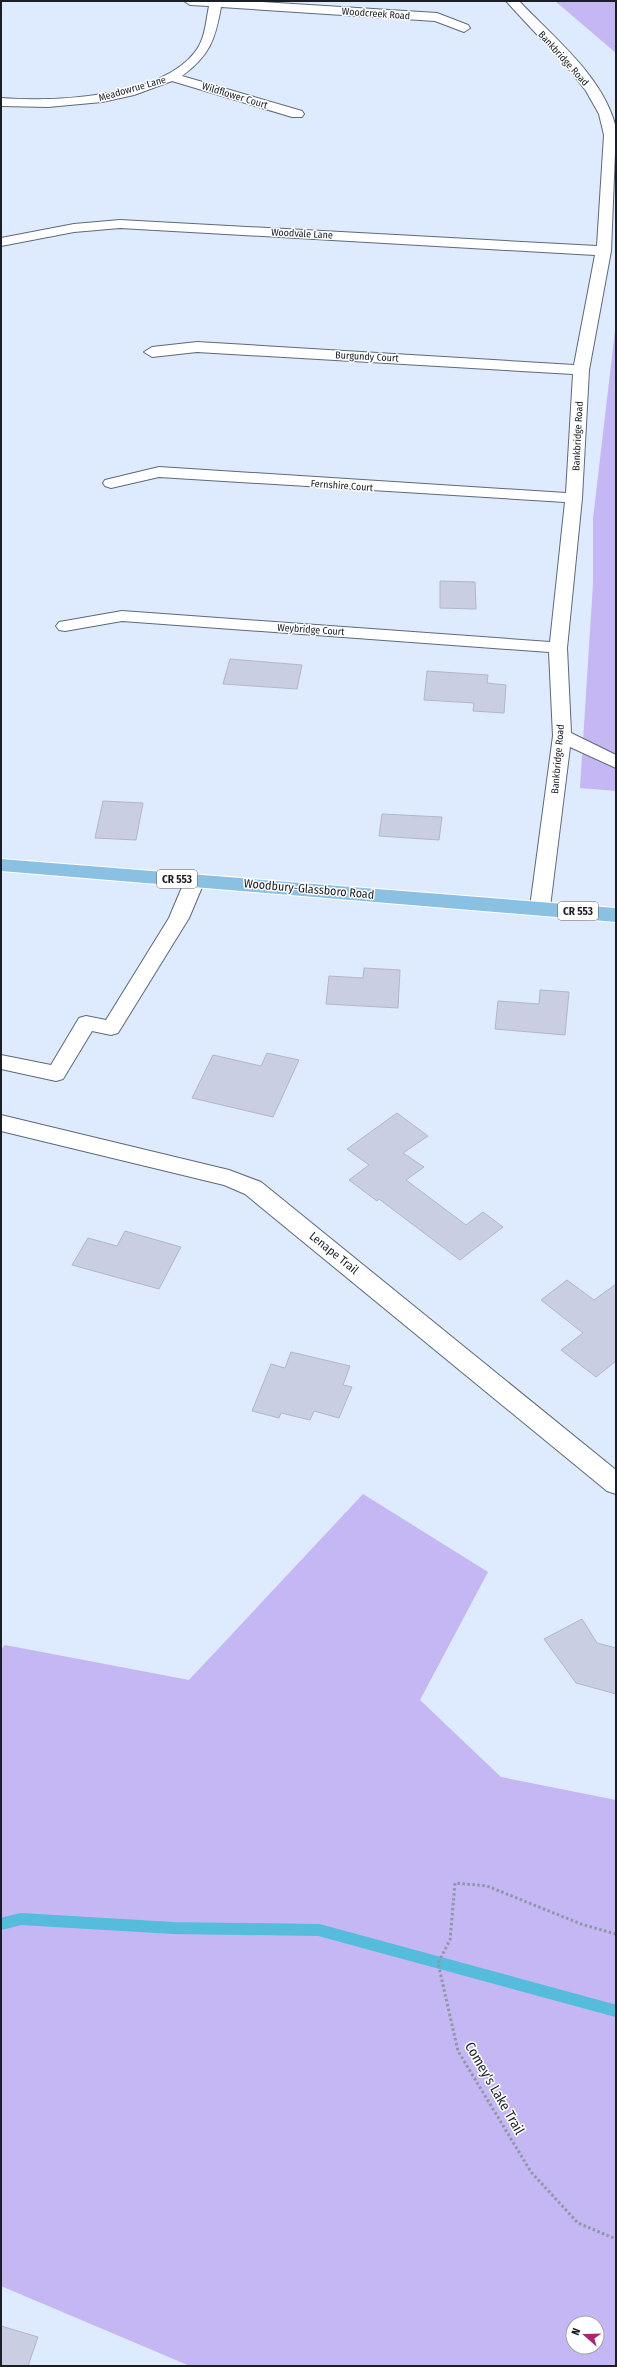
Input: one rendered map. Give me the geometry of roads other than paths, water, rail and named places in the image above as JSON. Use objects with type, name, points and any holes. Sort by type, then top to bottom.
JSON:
[{"type":"main road","name":"Woodbury-Glassboro Road","points":[[1,865],[540,907],[616,915]]},
{"type":"street","name":"Woodcreek Road","points":[[190,1],[437,17],[464,28]]},
{"type":"street","name":"Bankbridge Road","points":[[512,1],[573,65],[592,90],[606,114],[611,135],[604,251],[581,370],[574,498],[558,648],[562,736],[540,907]]},
{"type":"street","name":"Meadowrue Lane","points":[[1,102],[42,104],[108,97],[173,77],[195,61],[208,41],[216,2]]},
{"type":"street","name":"Wildflower Court","points":[[173,77],[297,114]]},
{"type":"street","name":"Woodvale Lane","points":[[1,242],[74,228],[120,224],[604,251]]},
{"type":"street","name":"Burgundy Court","points":[[152,352],[196,347],[356,355],[581,370]]},
{"type":"street","name":"Fernshire Court","points":[[111,484],[159,472],[574,498]]},
{"type":"street","name":"Weybridge Court","points":[[65,626],[122,616],[510,643],[558,648]]},
{"type":"street","points":[[562,736],[616,762]]},
{"type":"street","points":[[1,1062],[56,1074],[86,1023],[111,1028],[179,918],[195,880]]},
{"type":"street","name":"Lenape Trail","points":[[1,1123],[229,1178],[253,1188],[616,1484]]},
{"type":"waterway","points":[[1,1924],[21,1919],[173,1928],[319,1930],[616,2011]]}]
